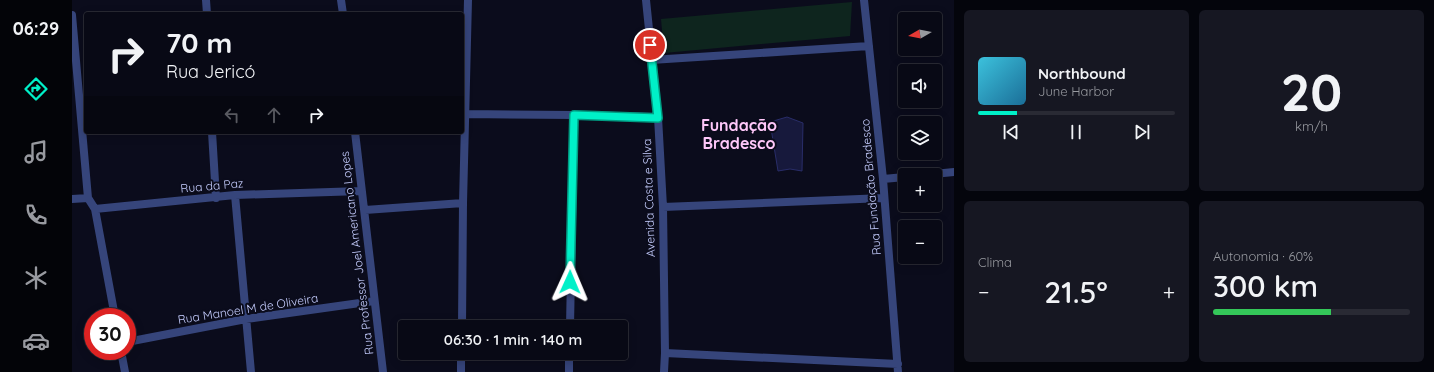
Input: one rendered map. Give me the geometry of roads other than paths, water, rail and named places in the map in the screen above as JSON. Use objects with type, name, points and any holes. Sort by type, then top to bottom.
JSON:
[{"type":"street","points":[[206,0],[207,12]]},
{"type":"street","points":[[341,0],[343,12]]},
{"type":"street","points":[[462,320],[462,204],[466,114],[468,0]]},
{"type":"street","name":"Avenida Costa e Silva","points":[[646,0],[658,118],[663,207],[664,372]]},
{"type":"street","name":"Rua Fundação Bradesco","points":[[864,0],[883,179],[898,368]]},
{"type":"street","points":[[72,15],[88,198],[95,209],[113,308]]},
{"type":"street","points":[[651,60],[869,46]]},
{"type":"street","points":[[466,114],[574,115],[658,118]]},
{"type":"street","points":[[570,320],[574,115]]},
{"type":"street","points":[[212,134],[216,198]]},
{"type":"street","name":"Rua Professor Joel Americano Lopes","points":[[355,134],[383,372]]},
{"type":"street","points":[[942,173],[954,172]]},
{"type":"street","points":[[883,179],[898,178]]},
{"type":"street","name":"Rua da Paz","points":[[95,209],[235,196],[361,191]]},
{"type":"street","points":[[235,196],[251,372]]},
{"type":"street","points":[[72,199],[88,198]]},
{"type":"street","points":[[663,207],[884,198]]},
{"type":"street","points":[[364,210],[462,204]]},
{"type":"street","name":"Rua Manoel M de Oliveira","points":[[136,340],[246,319],[374,301]]},
{"type":"street","points":[[665,353],[898,368]]},
{"type":"street","points":[[123,360],[125,372]]},
{"type":"street","points":[[461,360],[461,372]]},
{"type":"street","points":[[569,360],[569,372]]},
{"type":"district","name":"Fundação Bradesco","points":[[739,134]]}]
